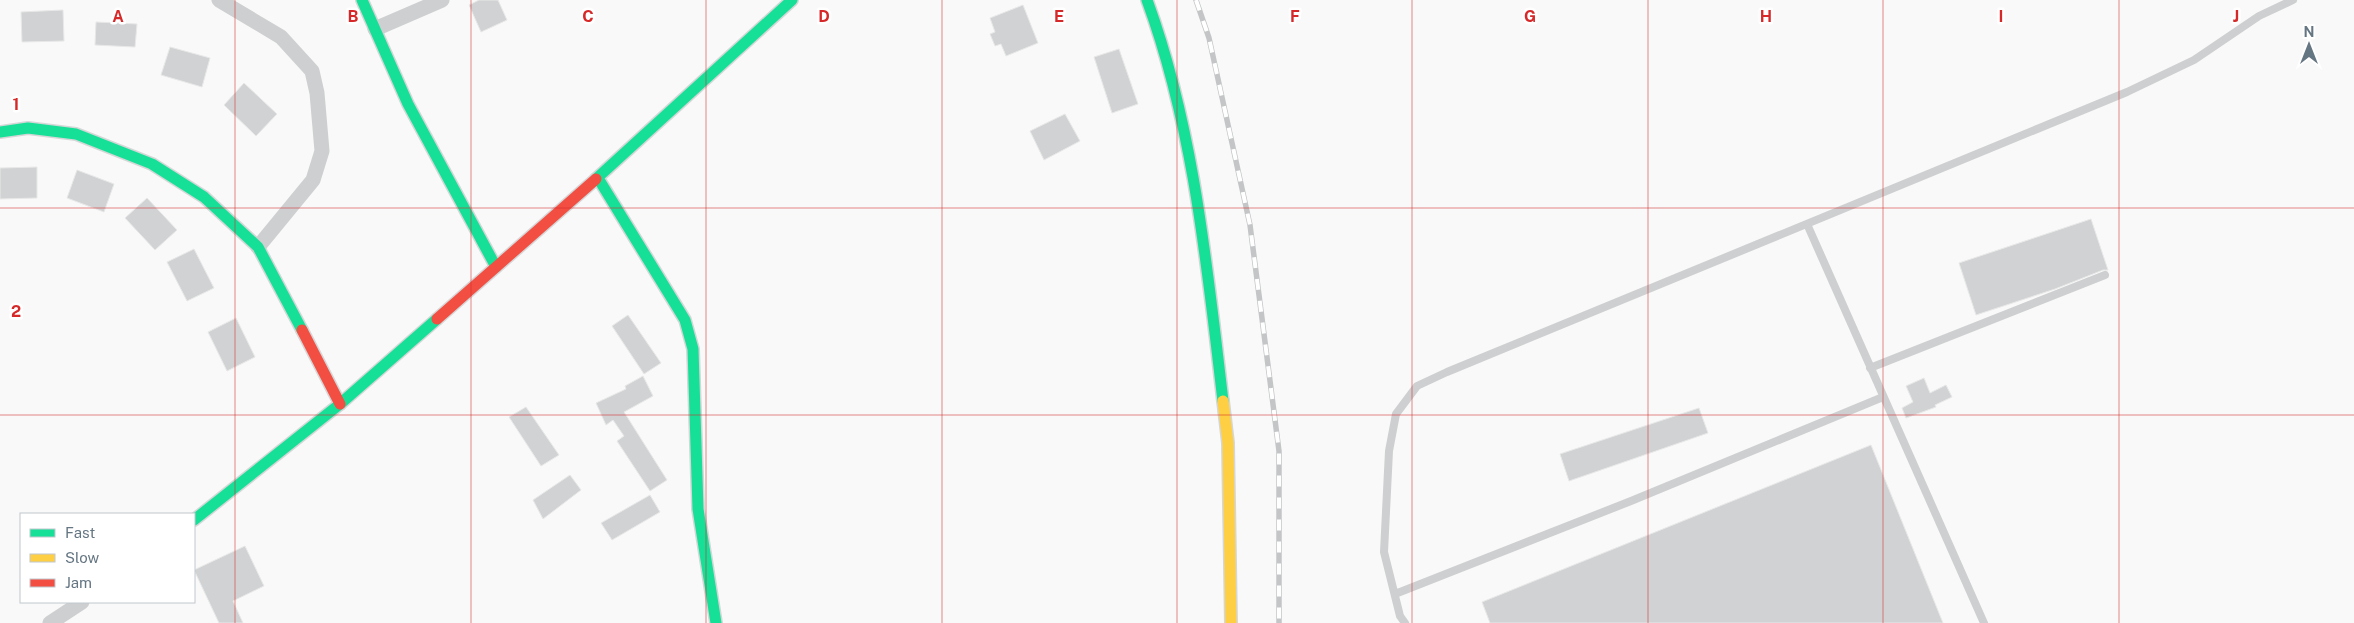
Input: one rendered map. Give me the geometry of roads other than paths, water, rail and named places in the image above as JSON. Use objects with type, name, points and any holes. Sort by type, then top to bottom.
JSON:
[{"type":"street","points":[[219,0],[281,37],[312,71],[317,93],[322,151],[313,180],[258,247]]},
{"type":"street","points":[[362,0],[408,104],[496,267]]},
{"type":"street","points":[[375,29],[442,0]]},
{"type":"street","points":[[195,519],[340,404],[598,178],[792,0]]},
{"type":"street","points":[[1147,0],[1158,30],[1183,131],[1195,188],[1206,263],[1228,444],[1231,623]]},
{"type":"street","points":[[0,132],[28,128],[76,134],[152,164],[204,197],[258,247],[340,404]]},
{"type":"street","points":[[598,178],[685,320],[693,349],[698,509],[716,623]]},
{"type":"street","points":[[50,623],[80,603]]},
{"type":"lane","points":[[1405,623],[1400,616],[1384,552],[1389,451],[1396,414],[1417,386],[2126,92],[2194,60],[2259,16],[2293,0]]},
{"type":"lane","points":[[1807,224],[1984,623]]},
{"type":"lane","points":[[1870,368],[2105,275]]},
{"type":"lane","points":[[1395,594],[1631,501],[1883,397]]},
{"type":"railway","points":[[1196,0],[1209,38],[1250,225],[1279,451],[1279,623]]}]
